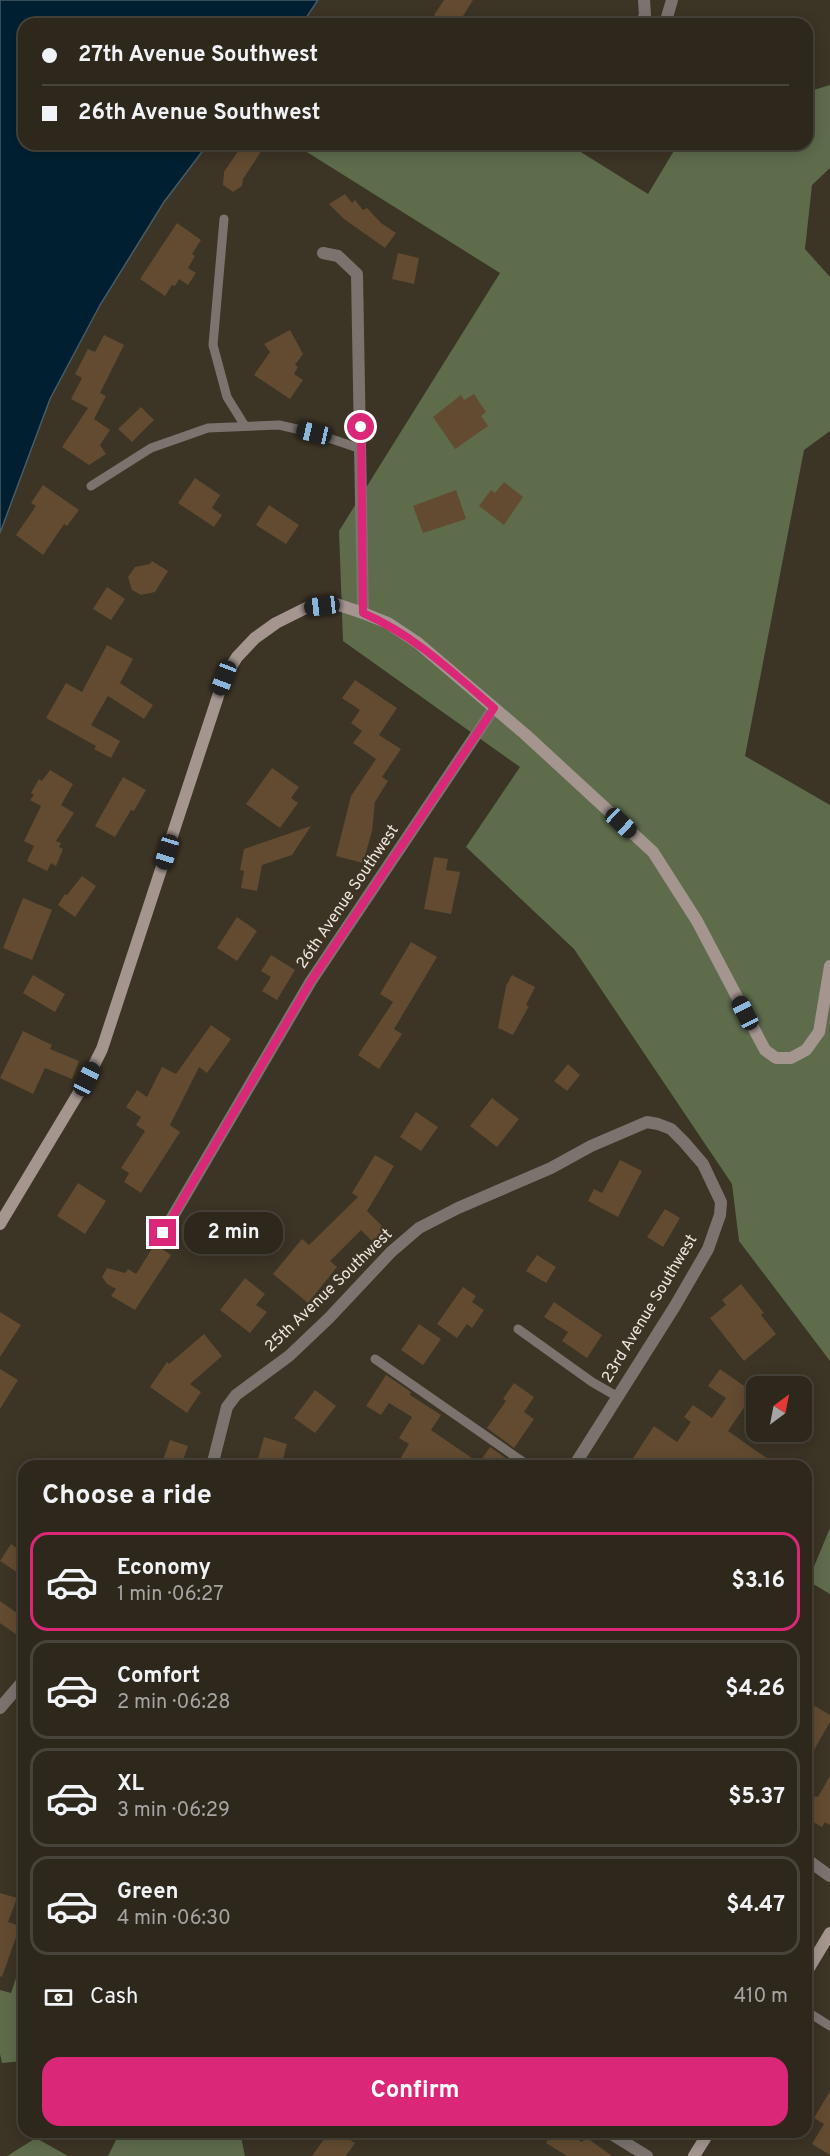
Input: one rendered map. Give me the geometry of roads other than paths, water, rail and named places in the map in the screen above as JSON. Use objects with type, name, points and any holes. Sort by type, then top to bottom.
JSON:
[{"type":"street","points":[[644,0],[644,18]]},
{"type":"street","points":[[667,18],[672,0]]},
{"type":"street","points":[[323,253],[338,256],[357,274],[363,613]]},
{"type":"street","points":[[0,1224],[81,1090],[102,1049],[224,678],[237,657],[255,638],[276,623],[308,607],[336,604],[388,623],[418,643],[494,708],[653,852],[697,921],[765,1050],[776,1058],[791,1058],[806,1050],[819,1032],[830,966]]},
{"type":"street","name":"26th Avenue Southwest","points":[[163,1233],[311,981],[494,708]]},
{"type":"street","name":"23rd Avenue Southwest","points":[[578,1460],[675,1306],[702,1258],[720,1215],[721,1202],[703,1164],[670,1130],[646,1122]]},
{"type":"street","name":"25th Avenue Southwest","points":[[214,1460],[227,1407],[236,1395],[289,1356],[329,1318],[391,1252],[419,1228],[646,1122]]},
{"type":"street","points":[[0,1708],[18,1687]]},
{"type":"street","points":[[812,1863],[830,1876]]},
{"type":"street","points":[[812,1964],[830,1933]]},
{"type":"street","points":[[618,2138],[647,2156]]},
{"type":"street","points":[[694,2156],[705,2138]]},
{"type":"lane","points":[[224,219],[213,345],[226,397],[245,426]]},
{"type":"lane","points":[[91,486],[151,448],[208,428],[279,425],[314,433],[361,449]]},
{"type":"lane","points":[[518,1329],[592,1382],[618,1396]]},
{"type":"lane","points":[[375,1359],[520,1460]]},
{"type":"lane","points":[[812,2015],[830,2026]]},
{"type":"water","points":[[0,0],[318,0],[306,18],[18,18],[18,150],[203,150],[164,202],[100,305],[50,399],[0,533]]}]
